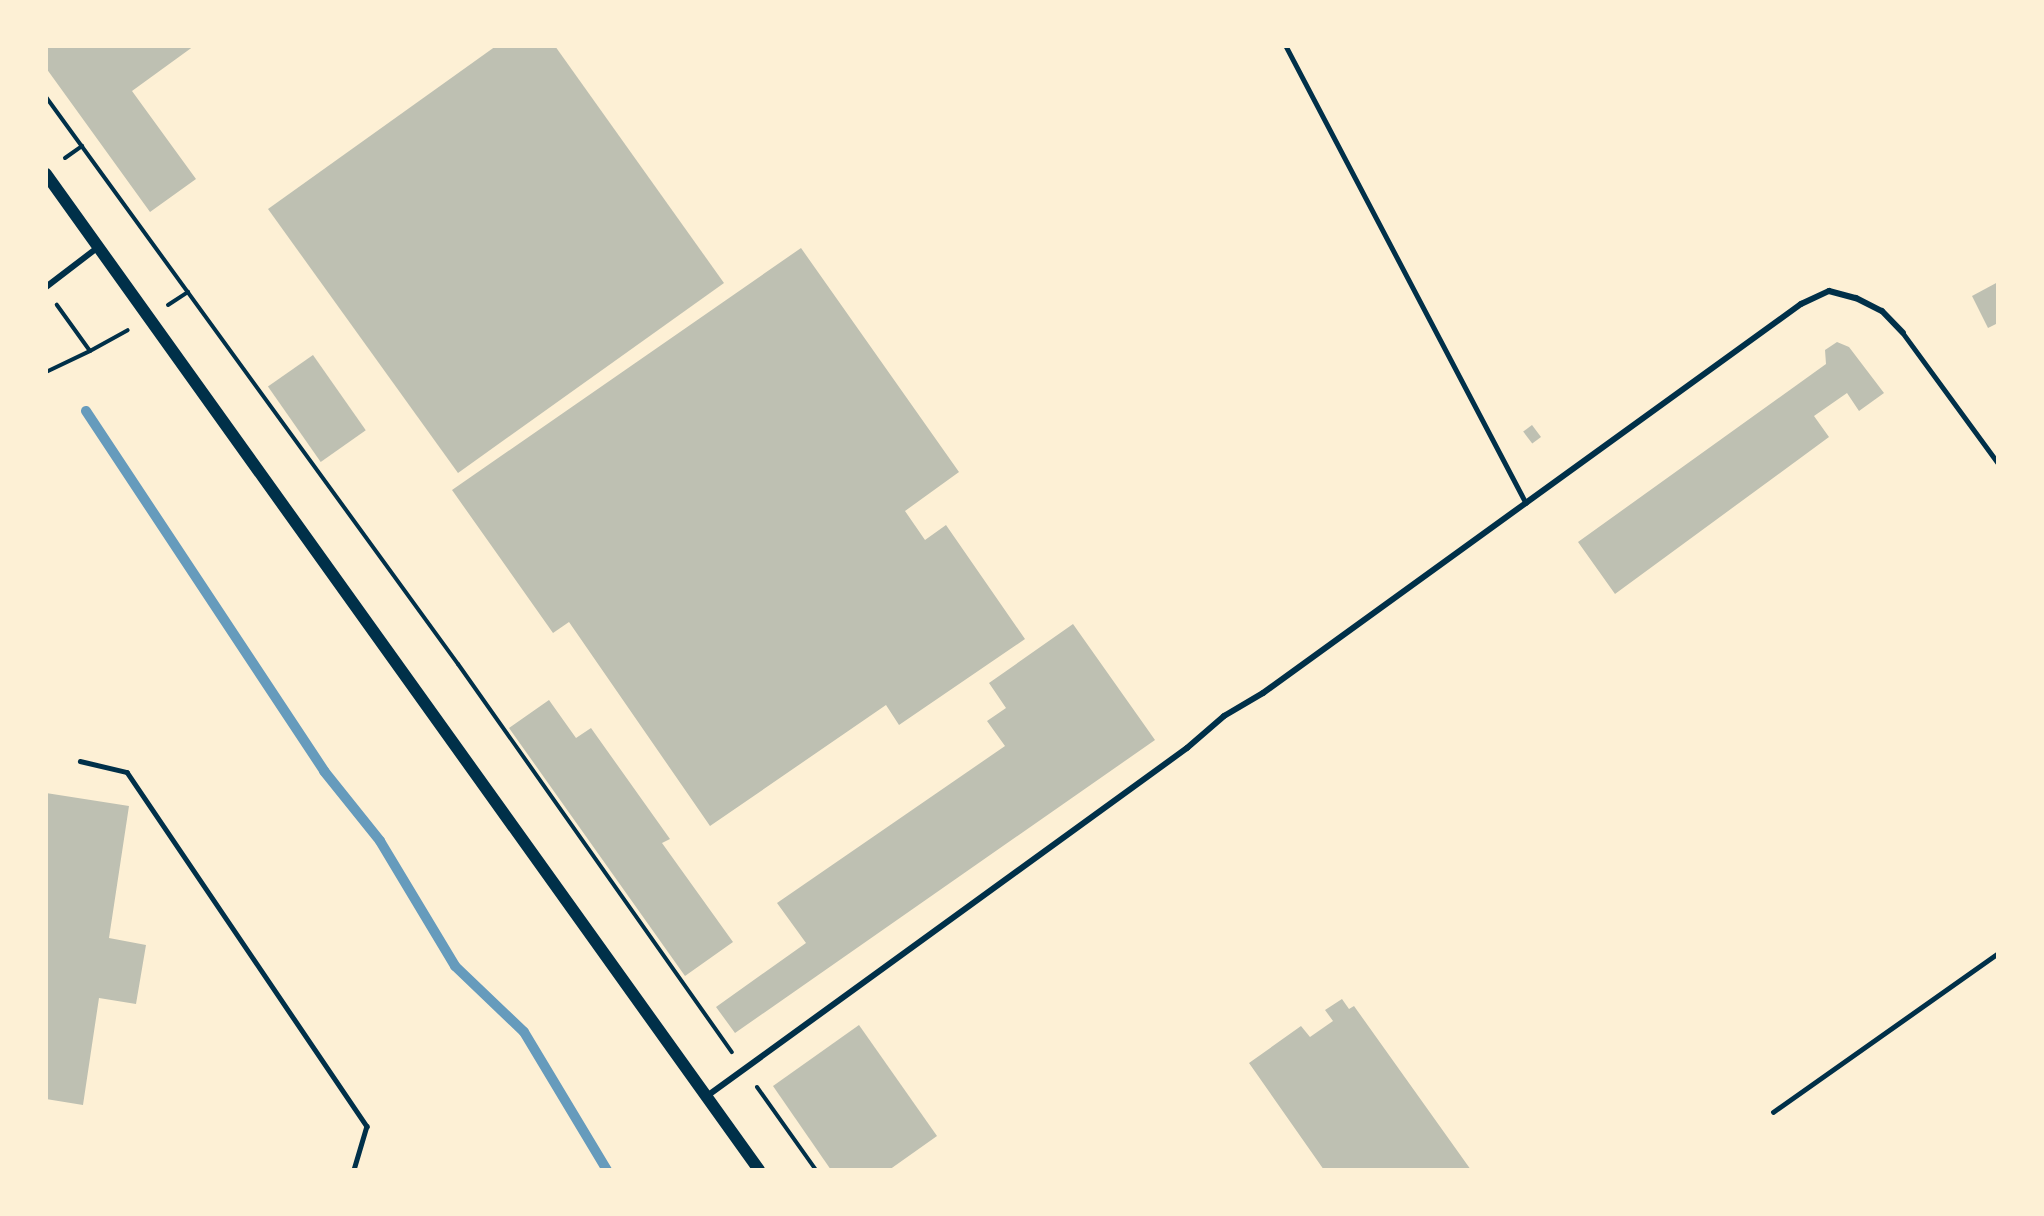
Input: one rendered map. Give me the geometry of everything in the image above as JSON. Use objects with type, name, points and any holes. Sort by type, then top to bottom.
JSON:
[{"type":"main road","points":[[46,174],[759,1170]]},
{"type":"street","points":[[46,287],[97,248]]},
{"type":"street","points":[[707,1096],[1187,748],[1224,716],[1263,693],[1801,304],[1829,291],[1856,298],[1881,311],[1903,333]]},
{"type":"lane","points":[[1286,46],[1526,503]]},
{"type":"lane","points":[[1903,333],[1998,463]]},
{"type":"lane","points":[[80,761],[127,771],[367,1126],[354,1170]]},
{"type":"lane","points":[[1773,1112],[1998,953]]},
{"type":"path","points":[[46,97],[465,674],[816,1170]]},
{"type":"path","points":[[46,372],[90,351],[53,298]]},
{"type":"building","points":[[46,46],[194,46],[132,91],[196,179],[150,212],[46,68]]},
{"type":"building","points":[[496,46],[555,46],[724,283],[458,473],[268,209]]},
{"type":"building","points":[[801,248],[959,472],[905,511],[925,540],[946,525],[1025,639],[899,725],[886,705],[710,826],[569,622],[553,633],[452,490]]},
{"type":"building","points":[[1998,282],[1998,323],[1988,328],[1972,296]]},
{"type":"building","points":[[1837,342],[1849,347],[1884,393],[1859,411],[1847,393],[1814,416],[1829,437],[1615,594],[1578,542],[1826,364],[1825,350]]},
{"type":"building","points":[[313,355],[366,430],[321,462],[268,387]]},
{"type":"building","points":[[1532,425],[1541,437],[1532,444],[1523,432]]},
{"type":"building","points":[[1073,624],[1155,740],[735,1033],[716,1007],[806,943],[777,903],[1005,746],[987,721],[1006,708],[989,683]]},
{"type":"building","points":[[549,700],[576,738],[591,728],[670,839],[662,843],[733,942],[685,976],[509,728]]},
{"type":"building","points":[[46,793],[129,806],[109,938],[146,945],[136,1004],[99,998],[83,1105],[46,1099]]},
{"type":"building","points":[[1342,999],[1349,1009],[1354,1006],[1471,1170],[1324,1170],[1249,1063],[1301,1026],[1310,1037],[1333,1021],[1325,1010]]},
{"type":"building","points":[[859,1025],[937,1136],[889,1170],[831,1170],[773,1086]]},
{"type":"waterway","points":[[86,411],[324,771],[380,841],[455,966],[524,1032],[607,1170]]}]
